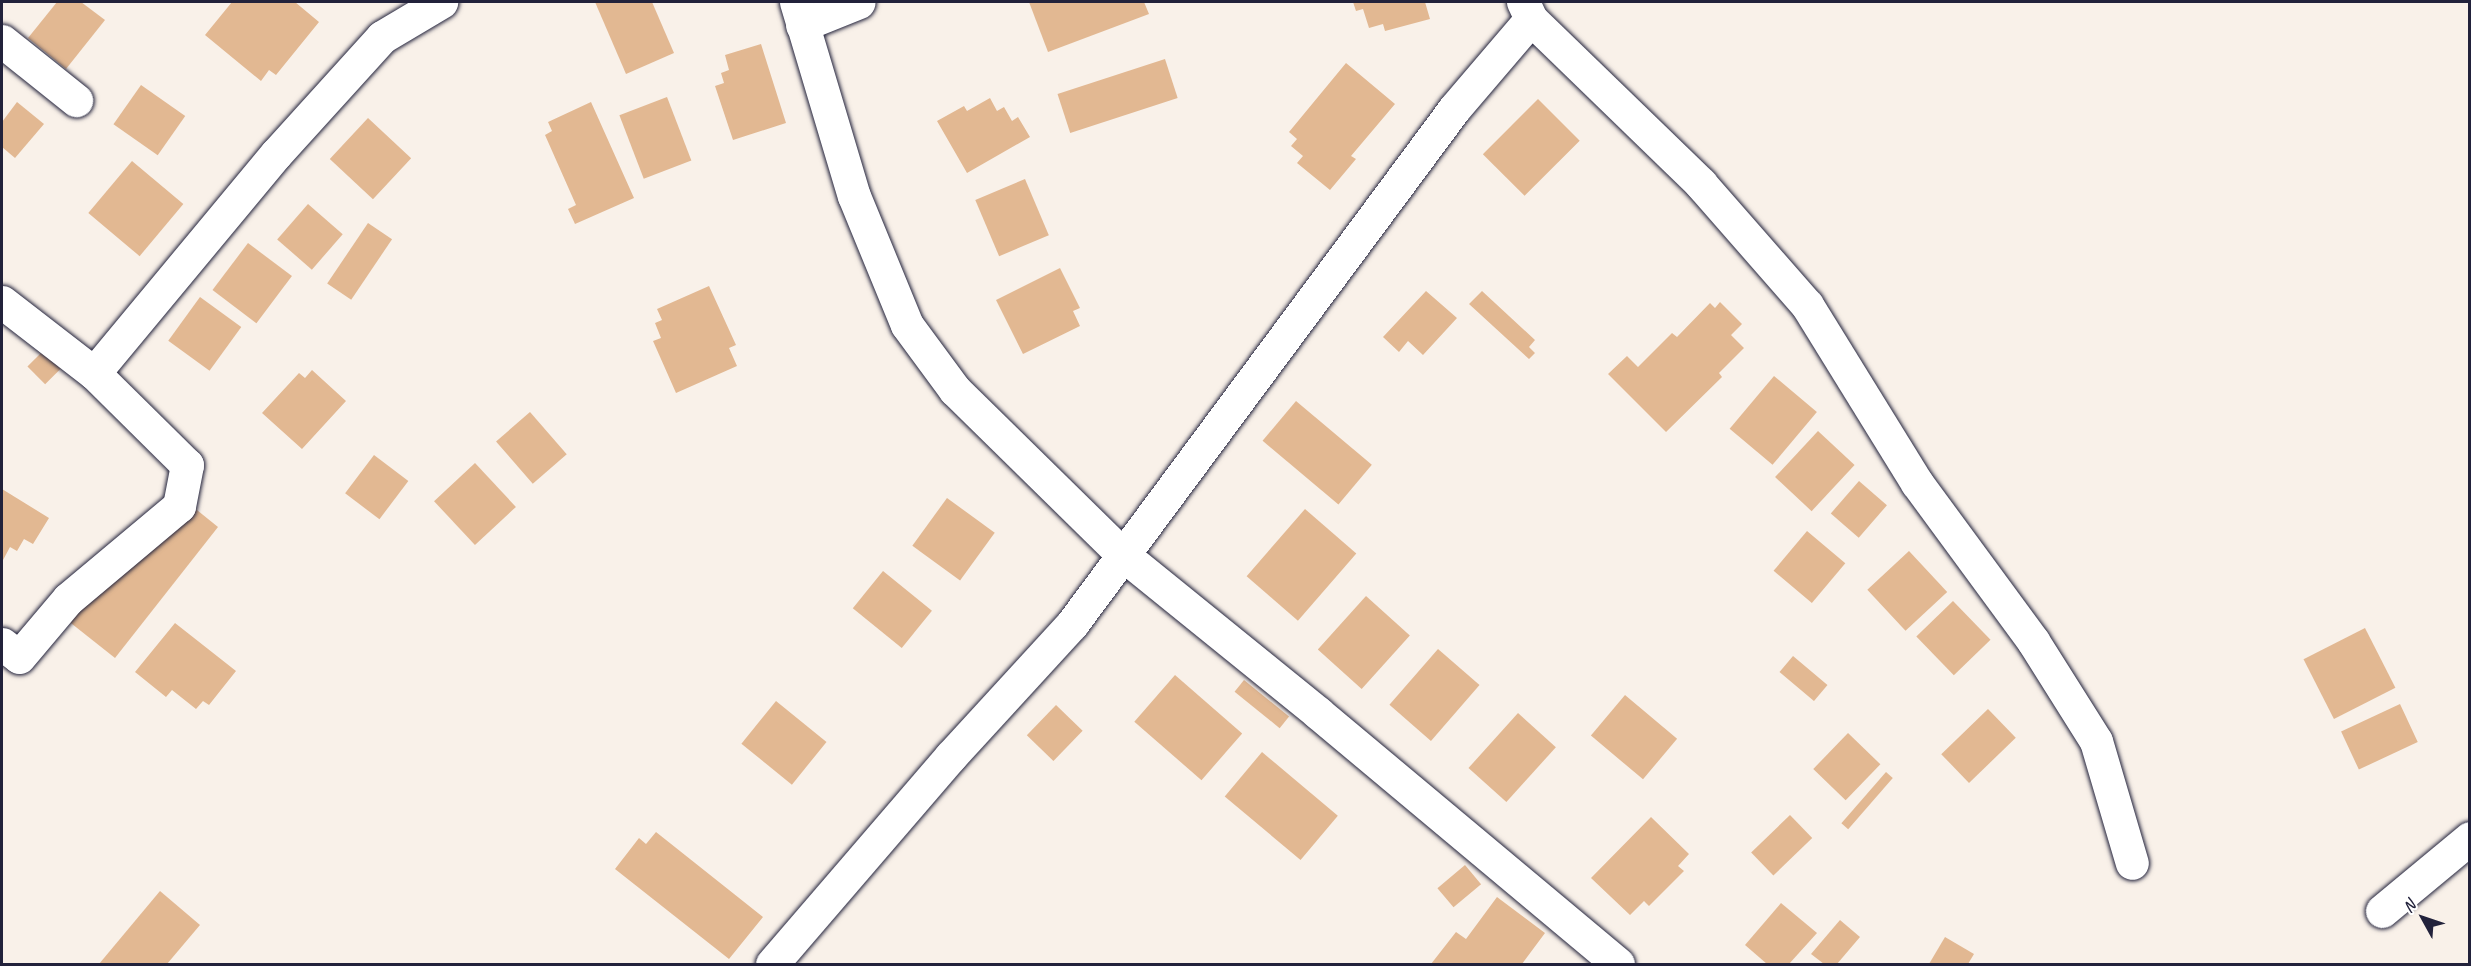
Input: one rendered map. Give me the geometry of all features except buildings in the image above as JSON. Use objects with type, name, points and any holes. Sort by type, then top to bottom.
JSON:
[{"type":"street","points":[[94,373],[276,154],[382,37],[441,2]]},
{"type":"street","points":[[859,2],[799,14],[854,196],[907,325],[955,390],[1122,554],[1318,712],[1618,964]]},
{"type":"street","points":[[772,964],[951,756],[1072,624],[1527,10],[1701,184],[1807,305],[1917,483],[2033,640],[2096,741],[2132,863]]},
{"type":"street","points":[[2,41],[76,100]]},
{"type":"street","points":[[2,302],[94,373],[187,465],[179,506],[68,599],[19,657],[2,644]]},
{"type":"street","points":[[2382,911],[2469,838]]}]
